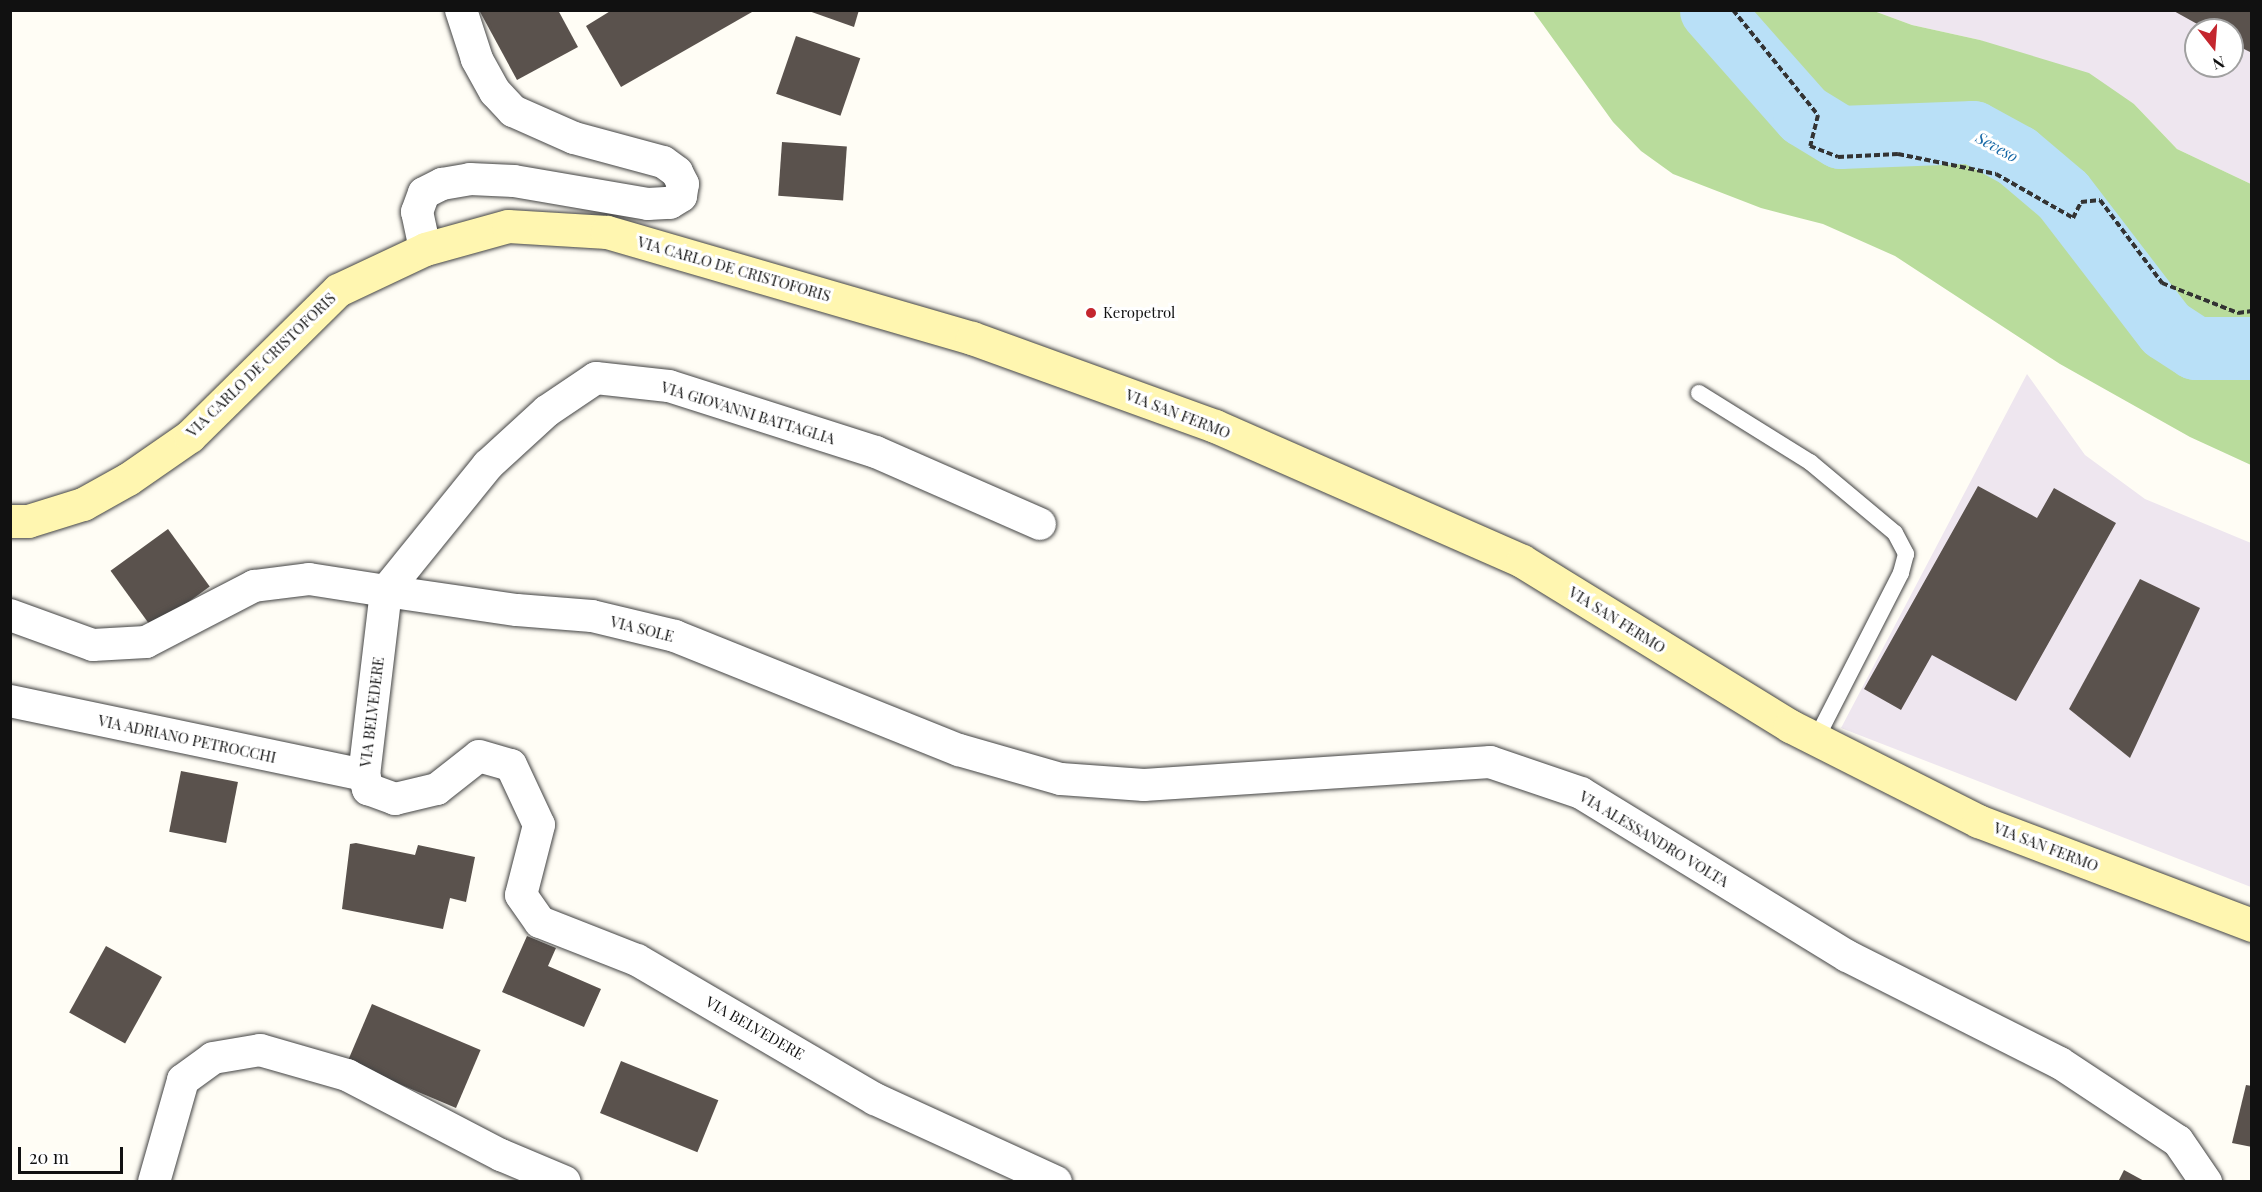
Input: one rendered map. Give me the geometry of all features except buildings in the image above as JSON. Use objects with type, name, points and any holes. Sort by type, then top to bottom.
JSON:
[{"type":"main road","name":"VIA CARLO DE CRISTOFORIS","points":[[10,521],[28,521],[83,504],[128,479],[190,436],[338,290],[425,249],[508,226],[607,232],[972,338]]},
{"type":"main road","name":"VIA SAN FERMO","points":[[972,338],[1215,426],[1522,561],[1816,739],[1978,821],[2252,924]]},
{"type":"street","points":[[425,249],[417,213],[424,193],[442,184],[470,179],[514,181],[648,204],[670,203],[681,196],[683,184],[677,172],[663,162],[574,138],[513,111],[495,92],[477,59],[461,10]]},
{"type":"street","name":"VIA GIOVANNI BATTAGLIA","points":[[386,591],[488,465],[547,411],[596,378],[669,386],[876,452],[1040,524]]},
{"type":"street","points":[[10,615],[93,645],[146,642],[254,586],[309,579],[386,591]]},
{"type":"street","name":"VIA SOLE","points":[[386,591],[517,610],[592,616],[675,636],[885,720]]},
{"type":"street","name":"VIA BELVEDERE","points":[[386,591],[364,775],[368,789],[395,799],[437,789],[479,756],[511,765],[539,825],[521,895],[540,922],[637,960],[875,1099],[1056,1182]]},
{"type":"street","name":"VIA ADRIANO PETROCCHI","points":[[10,701],[364,775]]},
{"type":"street","name":"VIA ALESSANDRO VOLTA","points":[[885,720],[959,750],[1061,779],[1156,784],[1490,762],[1581,793],[1847,956],[2060,1063],[2178,1141],[2206,1182]]},
{"type":"street","points":[[154,1182],[183,1080],[213,1058],[260,1050],[347,1075],[501,1155],[565,1182]]},
{"type":"lane","points":[[1699,393],[1810,462],[1895,533],[1906,554],[1902,573],[1816,739]]},
{"type":"path","points":[[1733,10],[1818,115],[1810,146],[1838,157],[1898,154],[1996,174],[2073,218],[2081,202],[2100,200],[2162,283],[2238,313],[2252,311]]},
{"type":"shaded area","points":[[1874,11],[2251,11],[2251,184],[2177,149],[2134,104],[1980,40],[1912,25]]},
{"type":"shaded area","points":[[2027,374],[2085,455],[2145,499],[2251,543],[2251,887],[1841,728]]},
{"type":"green space","points":[[1533,11],[1874,11],[1912,25],[1980,40],[2089,73],[2134,104],[2177,149],[2251,184],[2251,465],[2190,437],[2060,364],[1895,256],[1823,224],[1761,208],[1673,174],[1641,151],[1613,122]]},
{"type":"waterway","name":"Seveso","points":[[1711,10],[1804,115],[1840,137],[1973,132],[2017,156],[2063,195],[2166,329],[2195,348],[2252,348]]},
{"type":"place","name":"Keropetrol","points":[[1091,313]]}]
